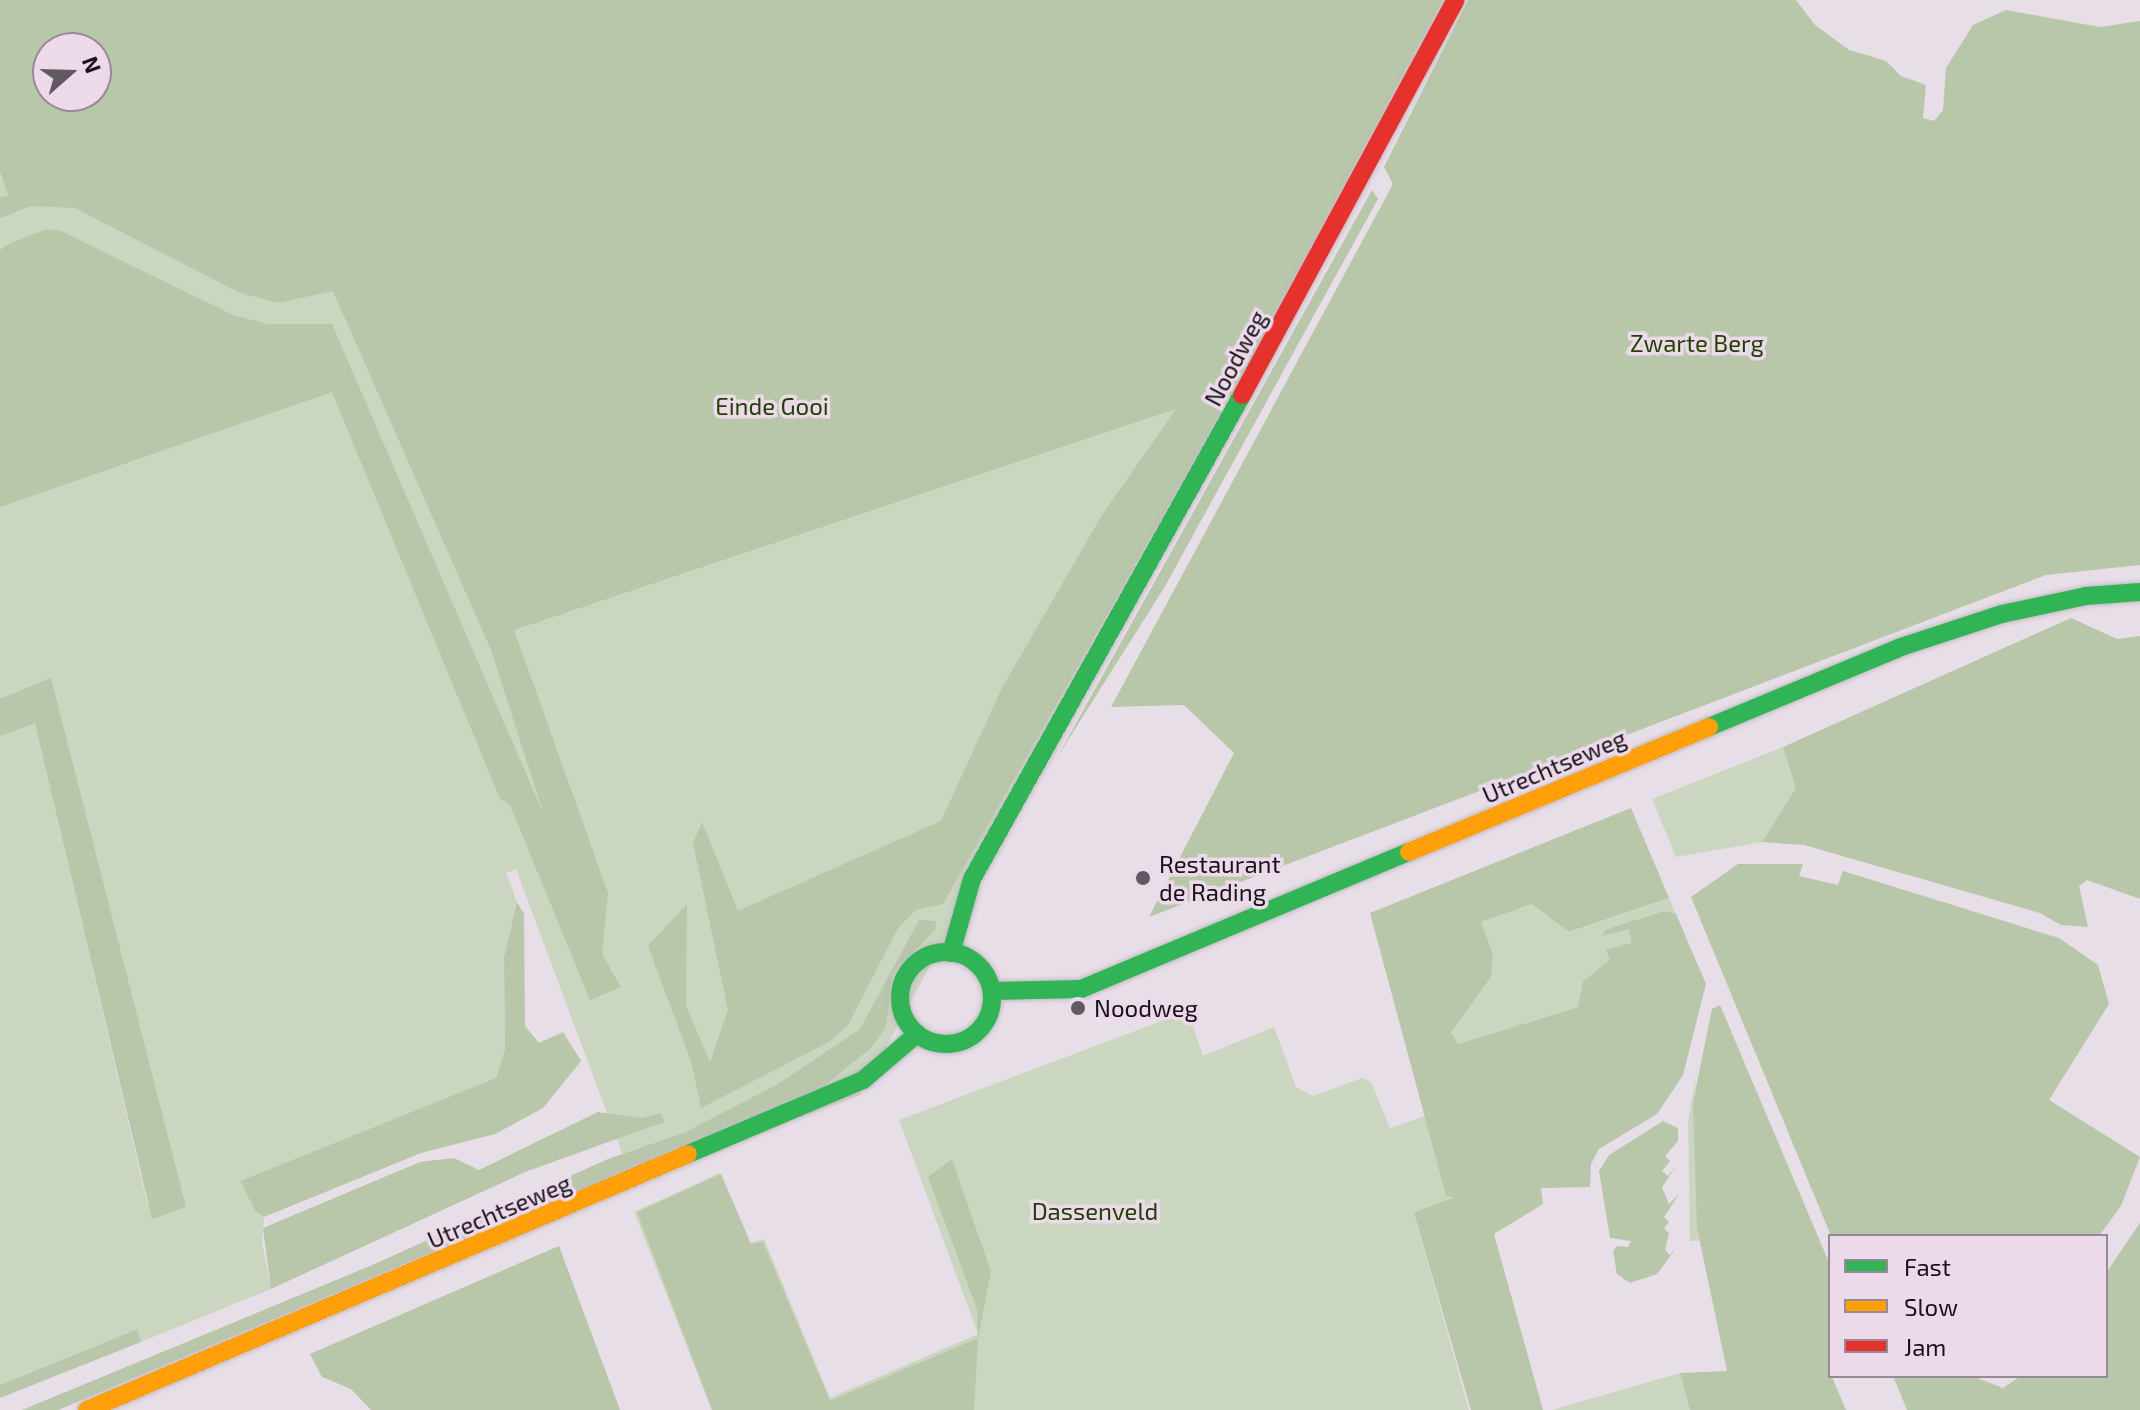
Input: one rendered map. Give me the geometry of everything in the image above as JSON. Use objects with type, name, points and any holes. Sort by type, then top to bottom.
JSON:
[{"type":"main road","name":"Noodweg","points":[[951,953],[972,879],[1171,527],[1456,0]]},
{"type":"main road","name":"Utrechtseweg","points":[[992,991],[1081,989],[1901,647],[2002,614],[2086,596],[2140,592]]},
{"type":"main road","points":[[951,953],[978,965],[992,991],[987,1018],[969,1039],[933,1043],[917,1034],[902,1009],[904,980],[923,959],[951,953]]},
{"type":"main road","name":"Utrechtseweg","points":[[87,1410],[863,1080],[917,1034]]},
{"type":"green space","name":"Einde Gooi","points":[[0,0],[1455,0],[860,1095],[632,1180],[516,869],[506,873],[517,902],[504,957],[505,1050],[496,1078],[240,1181],[255,1211],[264,1217],[262,1242],[271,1289],[141,1342],[136,1329],[0,1385]],"holes":[[[40,744],[153,1219],[146,1198]]]},
{"type":"green space","name":"Einde Gooi","points":[[0,0],[1443,0],[1232,394],[943,904],[916,910],[898,928],[848,1025],[829,1042],[701,1108],[691,1061],[648,946],[687,904],[686,1006],[710,1062],[728,1010],[693,843],[702,822],[738,911],[941,821],[1002,688],[1102,515],[1176,409],[514,630],[608,893],[602,954],[621,987],[590,1000],[510,805],[500,799],[332,392],[0,507],[0,250],[9,244],[47,229],[61,231],[233,315],[268,324],[332,324],[544,815],[491,650],[333,291],[277,303],[238,292],[75,208],[31,206],[0,218],[0,197],[8,196],[0,171]]},
{"type":"green space","name":"Zwarte Berg","points":[[1468,0],[1796,0],[1815,25],[1849,50],[1886,61],[1901,76],[1926,85],[1923,118],[1934,121],[1943,110],[1946,68],[1973,25],[2006,10],[2100,27],[2140,21],[2140,565],[2046,575],[1149,917],[1234,753],[1184,705],[1111,707],[1393,184],[1384,167]]},
{"type":"green space","points":[[1372,190],[1378,199],[1164,588],[1058,756]]},
{"type":"green space","points":[[2071,618],[2117,639],[2140,636],[2140,899],[2087,880],[2079,886],[2088,927],[2061,925],[2040,913],[1804,845],[1762,842],[1796,788],[1783,747]]},
{"type":"green space","points":[[51,678],[186,1207],[152,1219],[35,723],[0,736],[0,699]]},
{"type":"green space","points":[[1783,747],[1797,788],[1762,842],[1676,857],[1652,799]]},
{"type":"green space","points":[[1631,808],[1669,898],[1569,932],[1532,904],[1481,922],[1493,955],[1491,977],[1451,1032],[1458,1044],[1578,1007],[1583,981],[1610,960],[1606,950],[1632,943],[1628,929],[1603,936],[1605,930],[1664,911],[1676,914],[1706,984],[1683,1075],[1657,1114],[1599,1149],[1591,1164],[1590,1187],[1541,1188],[1543,1204],[1494,1234],[1543,1410],[1471,1410],[1414,1213],[1454,1197],[1446,1196],[1370,913]]},
{"type":"green space","points":[[1738,864],[1803,864],[1799,876],[1838,885],[1843,871],[2059,938],[2098,965],[2109,1004],[2049,1100],[2140,1157],[2121,1206],[2100,1234],[1830,1234],[1691,897]]},
{"type":"green space","points":[[1669,898],[1676,914],[1664,911],[1628,929],[1633,944],[1583,981],[1578,1007],[1457,1044],[1451,1031],[1491,977],[1481,922],[1532,904],[1570,932]]},
{"type":"green space","points":[[517,902],[524,914],[525,1026],[539,1043],[563,1032],[581,1061],[543,1108],[495,1134],[421,1153],[264,1217],[255,1211],[240,1181],[496,1078],[505,1050],[504,957]]},
{"type":"green space","points":[[919,920],[936,921],[935,930],[893,973],[886,1027],[871,1048],[820,1089],[58,1410],[22,1410],[370,1266],[608,1159],[684,1133],[778,1084],[860,1029]]},
{"type":"green space","points":[[1720,1005],[1828,1260],[1828,1378],[1832,1378],[1846,1410],[1690,1410],[1680,1373],[1727,1371],[1697,1228],[1693,1102],[1712,1009]]},
{"type":"green space","name":"Dassenveld","points":[[1188,1011],[1203,1056],[1274,1027],[1296,1087],[1313,1096],[1362,1078],[1371,1082],[1390,1128],[1428,1115],[1446,1195],[1455,1196],[1414,1214],[1469,1410],[712,1410],[634,1212],[720,1173],[750,1243],[764,1239],[830,1398],[978,1334],[899,1120]]},
{"type":"green space","points":[[1698,1063],[1693,1102],[1699,1241],[1690,1241],[1688,1122]]},
{"type":"green space","points":[[598,1112],[641,1118],[661,1113],[664,1122],[525,1172],[271,1289],[263,1228],[420,1162],[454,1158],[479,1170]]},
{"type":"green space","points":[[1663,1121],[1678,1128],[1678,1141],[1665,1156],[1670,1161],[1662,1171],[1668,1176],[1677,1165],[1662,1187],[1669,1204],[1679,1194],[1664,1217],[1669,1222],[1664,1228],[1669,1233],[1665,1250],[1670,1255],[1679,1244],[1657,1274],[1630,1283],[1617,1274],[1613,1251],[1617,1246],[1628,1247],[1631,1241],[1610,1238],[1599,1171],[1609,1155]]},
{"type":"green space","points":[[952,1159],[991,1272],[978,1339],[974,1410],[712,1410],[637,1212],[721,1174],[751,1244],[763,1242],[830,1401],[978,1338],[977,1309],[928,1177]]},
{"type":"green space","points":[[2140,1223],[2140,1410],[1907,1410],[1894,1378],[1977,1378],[2003,1388],[2018,1378],[2108,1378],[2108,1270]]},
{"type":"green space","points":[[559,1246],[620,1410],[371,1410],[351,1389],[322,1377],[310,1354]]},
{"type":"green space","points":[[137,1329],[141,1342],[0,1398],[0,1385]]},
{"type":"green space","points":[[1680,1373],[1690,1410],[1552,1410]]},
{"type":"traffic: fast","points":[[951,953],[972,879],[1242,395]]},
{"type":"traffic: fast","points":[[1709,727],[1901,647],[2002,614],[2086,596],[2140,592]]},
{"type":"traffic: fast","points":[[992,991],[1081,989],[1409,852]]},
{"type":"traffic: fast","points":[[946,952],[963,956],[978,966],[988,981],[992,998],[988,1015],[978,1030],[963,1040],[946,1044],[929,1040],[914,1030],[904,1015],[900,998],[904,981],[914,966],[929,956],[946,952]]},
{"type":"traffic: fast","points":[[688,1154],[863,1080],[917,1034]]},
{"type":"traffic: slow","points":[[1409,852],[1709,727]]},
{"type":"traffic: slow","points":[[87,1410],[688,1154]]},
{"type":"traffic: jam","points":[[1242,395],[1456,0]]},
{"type":"place","name":"Restaurant de Rading","points":[[1143,878]]},
{"type":"place","name":"Noodweg","points":[[1078,1008]]}]
